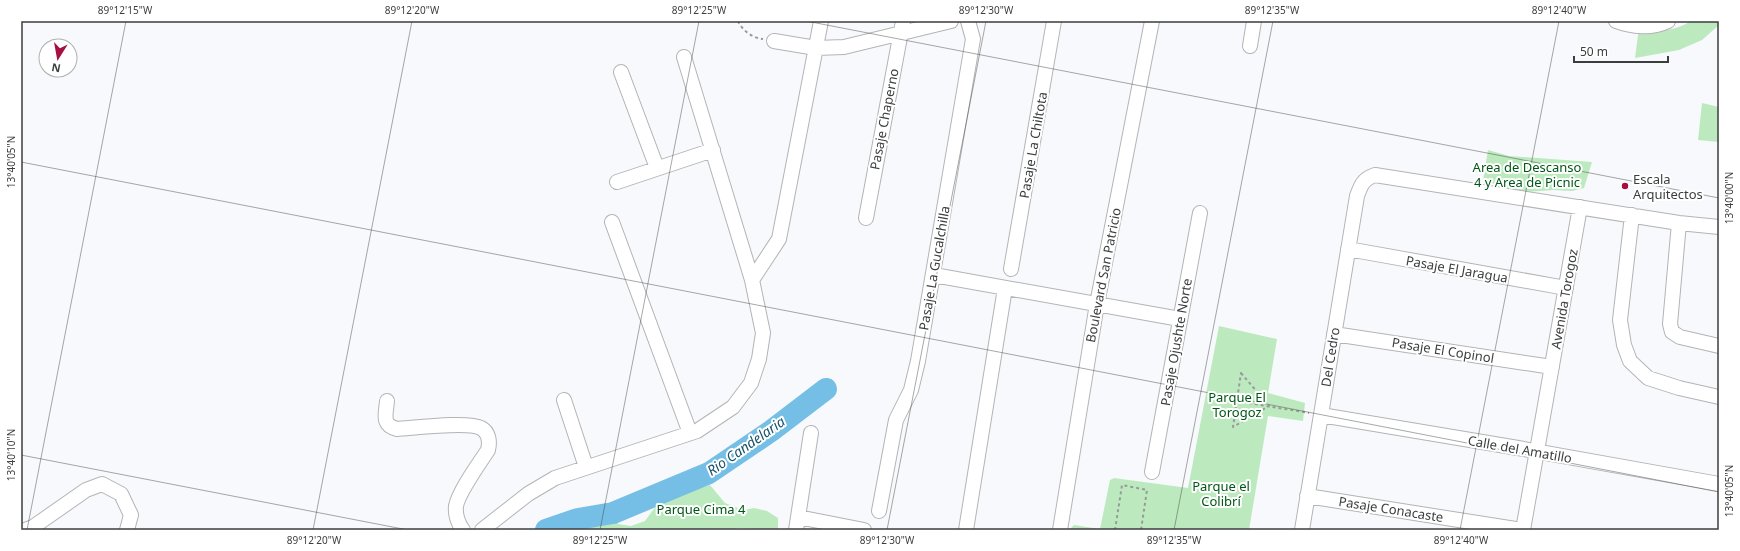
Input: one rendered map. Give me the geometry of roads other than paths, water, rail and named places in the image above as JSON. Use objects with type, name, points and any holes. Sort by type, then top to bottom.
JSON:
[{"type":"street","points":[[752,280],[779,239],[822,21]]},
{"type":"street","points":[[774,41],[816,48],[844,47],[901,27],[952,21]]},
{"type":"street","name":"Pasaje La Gucalchilla","points":[[879,511],[896,420],[911,390],[934,275],[973,39],[968,21]]},
{"type":"street","name":"Pasaje La Chiltota","points":[[1011,269],[1054,21]]},
{"type":"street","name":"Boulevard San Patricio","points":[[1060,530],[1097,304],[1152,21]]},
{"type":"street","points":[[1250,46],[1254,21]]},
{"type":"street","points":[[1616,21],[1643,26],[1662,24],[1668,21]]},
{"type":"street","name":"Pasaje Chaperno","points":[[866,218],[901,27]]},
{"type":"street","points":[[482,530],[528,494],[555,478],[697,431],[733,406],[750,383],[759,359],[763,332],[752,280],[684,57]]},
{"type":"street","points":[[621,72],[657,168]]},
{"type":"street","points":[[617,182],[712,150]]},
{"type":"street","name":"Del Cedro","points":[[1302,530],[1357,196],[1361,185],[1367,178],[1375,175],[1580,207]]},
{"type":"street","points":[[1580,207],[1679,223],[1719,227]]},
{"type":"street","name":"Avenida Torogoz","points":[[1523,530],[1580,207]]},
{"type":"street","name":"Pasaje Ojushte Norte","points":[[1152,472],[1200,213]]},
{"type":"street","points":[[1632,215],[1620,320],[1624,345],[1630,361],[1648,378],[1680,388],[1719,397]]},
{"type":"street","points":[[612,222],[690,433]]},
{"type":"street","points":[[1679,223],[1670,324],[1672,332],[1680,337],[1719,346]]},
{"type":"street","name":"Pasaje El Jaragua","points":[[1348,249],[1566,288]]},
{"type":"street","points":[[934,275],[1180,319]]},
{"type":"street","points":[[966,530],[1005,288]]},
{"type":"street","name":"Pasaje El Copinol","points":[[1334,334],[1552,367]]},
{"type":"street","points":[[564,400],[586,467]]},
{"type":"street","points":[[387,401],[385,418],[386,424],[390,428],[397,429],[467,425],[481,428],[488,435],[490,441],[488,450],[460,496],[456,507],[457,517],[462,530]]},
{"type":"street","name":"Calle del Amatillo","points":[[1320,415],[1537,451],[1719,484]]},
{"type":"street","points":[[812,433],[797,524],[864,530]]},
{"type":"street","points":[[25,530],[33,527],[86,490],[102,484],[120,494],[131,515],[127,530]]},
{"type":"street","name":"Pasaje Conacaste","points":[[1307,496],[1523,530]]},
{"type":"waterway","name":"Rio Candelaria","points":[[546,530],[578,519],[613,513],[709,473],[771,431],[826,389]]},
{"type":"place","name":"Escala Arquitectos","points":[[1625,186]]},
{"type":"park label","name":"Area de Descanso 4 y Area de Picnic","points":[[1527,174]]},
{"type":"park label","name":"Parque El Torogoz","points":[[1237,404]]},
{"type":"park label","name":"Parque el Colibrí","points":[[1221,494]]},
{"type":"park label","name":"Parque Cima 4","points":[[701,509]]}]
